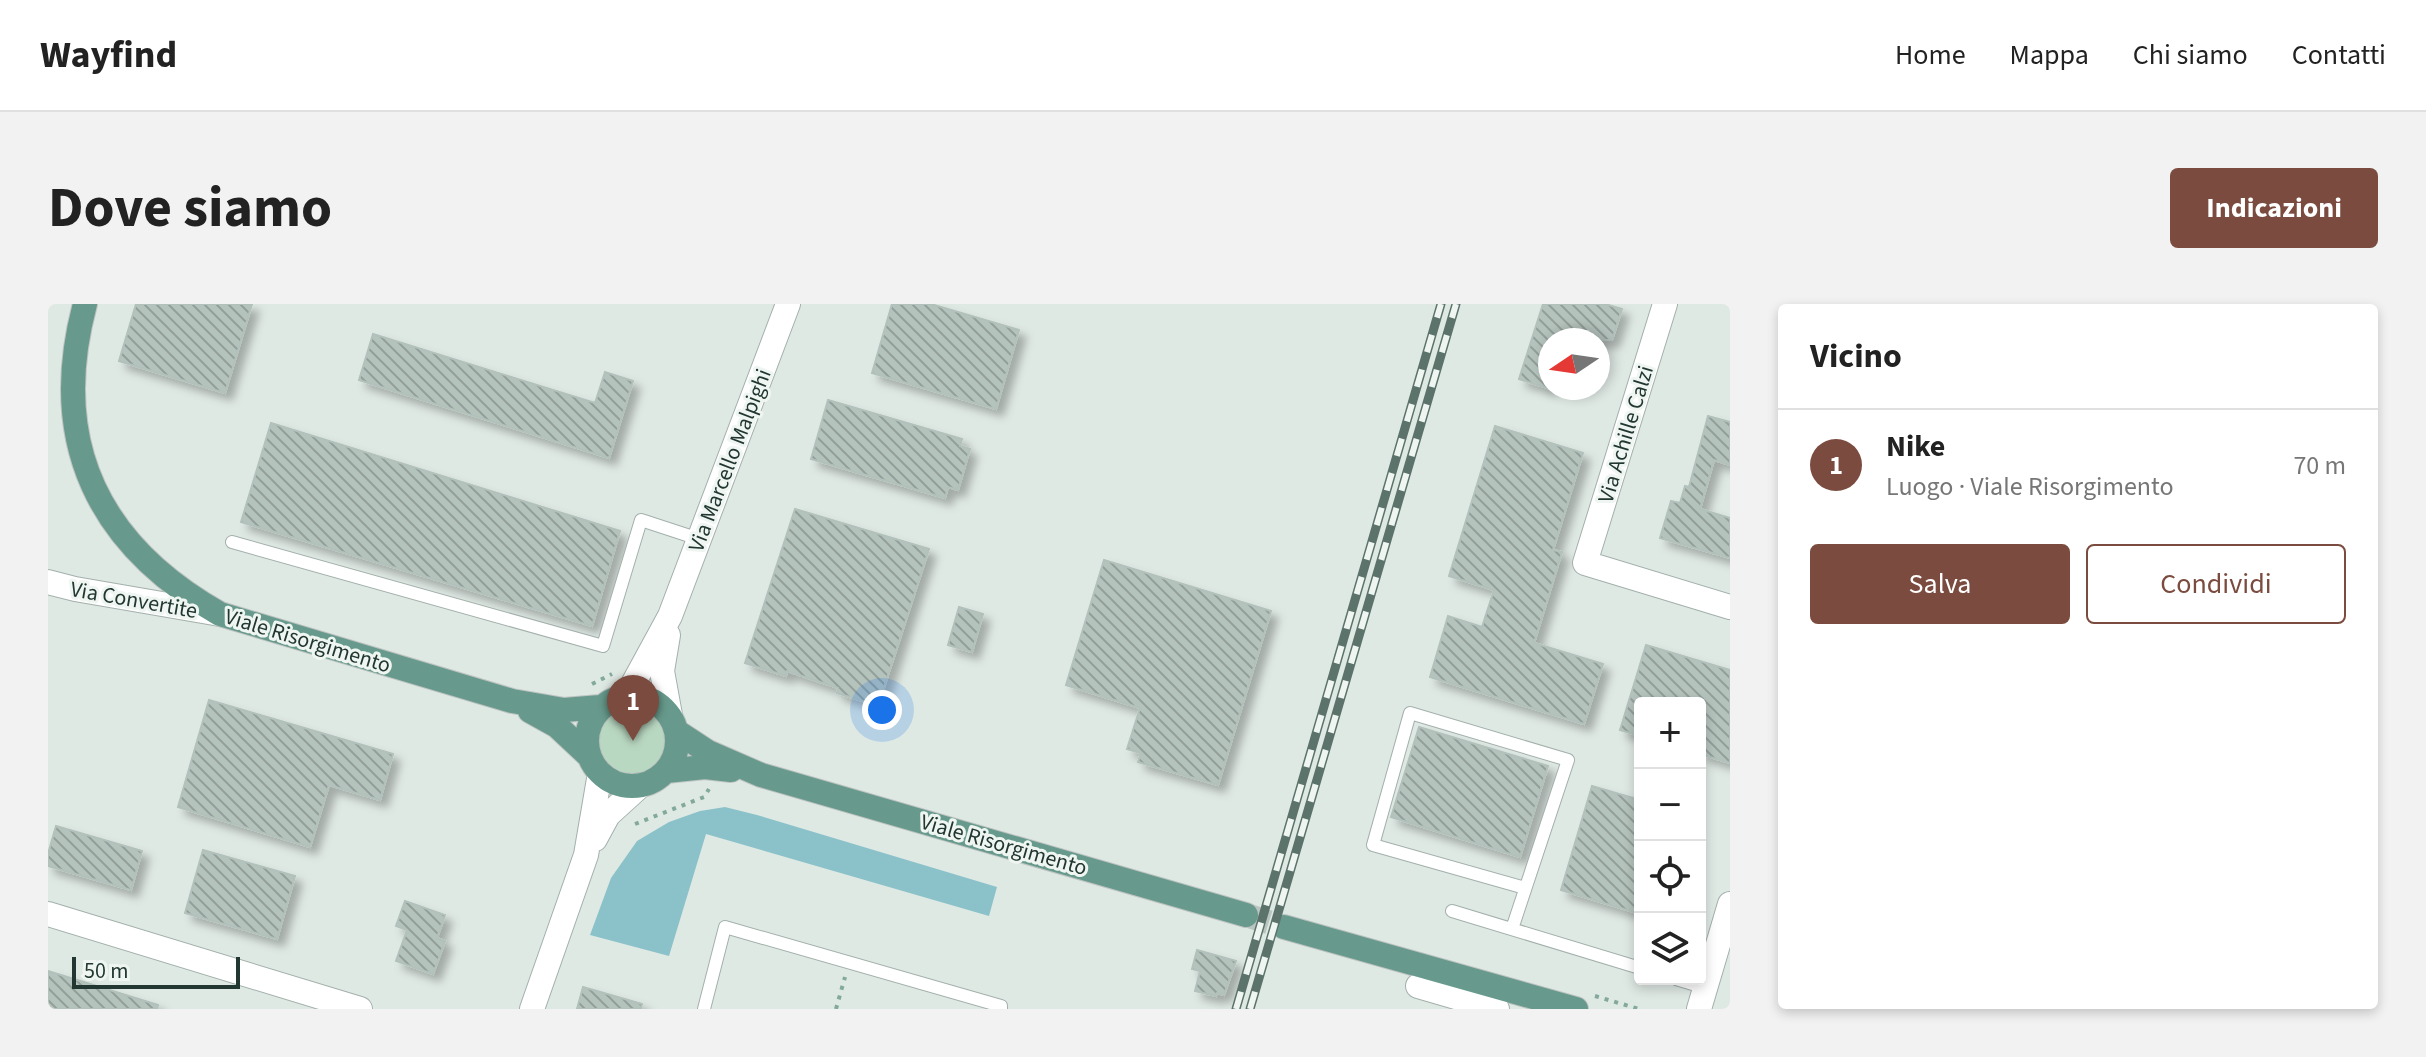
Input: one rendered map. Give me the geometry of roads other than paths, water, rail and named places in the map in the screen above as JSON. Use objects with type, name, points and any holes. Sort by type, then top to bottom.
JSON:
[{"type":"main road","name":"Viale Risorgimento","points":[[85,304],[75,352],[72,390],[73,421],[83,461],[100,500],[132,546],[186,595],[220,614],[512,701],[564,710],[600,707],[627,695],[651,699],[673,723],[708,752],[761,775],[1246,915]]},
{"type":"main road","name":"Viale Risorgimento","points":[[512,701],[557,726],[612,782],[627,786],[641,785],[655,780],[666,771],[705,767],[761,775]]},
{"type":"main road","points":[[594,764],[587,729],[600,707]]},
{"type":"main road","points":[[666,771],[674,759],[677,745],[673,723]]},
{"type":"main road","points":[[1284,927],[1576,1009]]},
{"type":"street","name":"Via Marcello Malpighi","points":[[627,695],[670,616],[788,304]]},
{"type":"street","name":"Via Achille Calzi","points":[[1665,304],[1585,563],[1730,607]]},
{"type":"street","name":"Via Convertite","points":[[48,582],[220,614]]},
{"type":"street","name":"Via Marcello Malpighi","points":[[670,616],[662,671],[673,723]]},
{"type":"street","points":[[586,855],[594,764]]},
{"type":"street","points":[[532,1009],[586,855],[608,815],[641,785]]},
{"type":"street","points":[[1702,998],[1730,904]]},
{"type":"street","points":[[48,914],[360,1009]]},
{"type":"street","points":[[1418,986],[1497,1009]]},
{"type":"lane","points":[[232,542],[603,646],[641,520],[699,539]]},
{"type":"lane","points":[[1512,929],[1568,760],[1410,713],[1373,845],[1525,888]]},
{"type":"lane","points":[[1452,911],[1634,966]]},
{"type":"lane","points":[[704,1009],[725,927],[1001,1008]]},
{"type":"lane","points":[[1684,985],[1702,998]]},
{"type":"water","points":[[725,807],[997,887],[989,916],[706,834],[669,956],[590,935],[611,878],[637,841],[669,822],[700,811]]},
{"type":"tunnel","points":[[1246,915],[1284,927]]},
{"type":"railway","points":[[1236,1009],[1441,304]]},
{"type":"railway","points":[[1250,1009],[1456,304]]},
{"type":"place","name":"Nike","points":[[633,741]]}]
